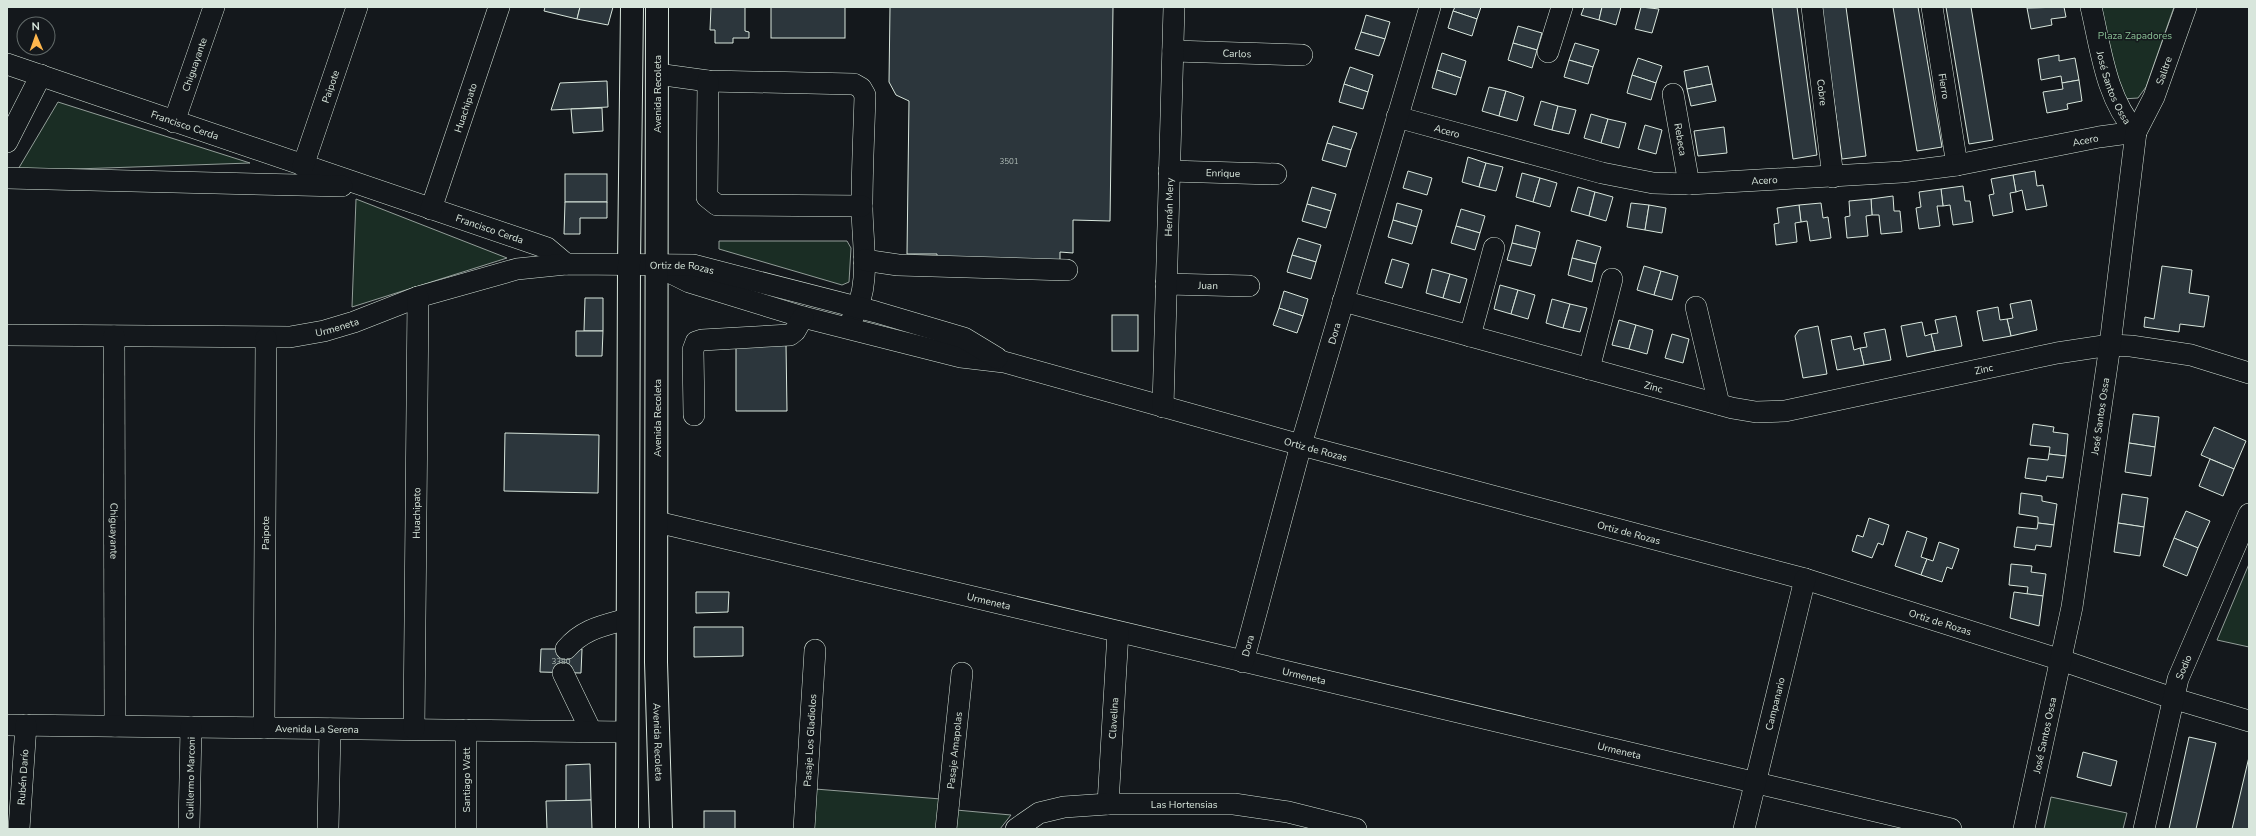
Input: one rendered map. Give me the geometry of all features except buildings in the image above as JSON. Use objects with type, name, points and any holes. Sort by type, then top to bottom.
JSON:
[{"type":"main road","points":[[627,829],[628,265],[632,7]]},
{"type":"main road","name":"Avenida Recoleta","points":[[657,7],[657,677],[661,829]]},
{"type":"main road","points":[[628,490],[639,512],[657,522]]},
{"type":"street","name":"Chiguayante","points":[[174,122],[214,7]]},
{"type":"street","name":"Paipote","points":[[303,166],[357,7]]},
{"type":"street","name":"Huachipato","points":[[431,209],[500,7]]},
{"type":"street","name":"Hernán Mery","points":[[1163,407],[1174,7]]},
{"type":"street","name":"Dora","points":[[1243,662],[1301,445],[1430,7]]},
{"type":"street","points":[[1548,52],[1562,7]]},
{"type":"street","name":"Cobre","points":[[1812,7],[1833,177]]},
{"type":"street","name":"Fierro","points":[[1932,7],[1958,166]]},
{"type":"street","name":"José Santos Ossa","points":[[2024,829],[2072,607],[2110,345],[2136,132],[2119,110],[2114,98],[2091,7]]},
{"type":"street","name":"Salitre","points":[[2136,132],[2154,97],[2186,7]]},
{"type":"street","name":"Carlos","points":[[1173,51],[1302,55]]},
{"type":"street","name":"Francisco Cerda","points":[[7,64],[547,248],[566,264]]},
{"type":"street","points":[[658,74],[708,81],[854,84],[861,88],[865,96],[862,206],[864,282],[858,307],[852,319],[844,327]]},
{"type":"street","points":[[7,142],[41,75]]},
{"type":"street","points":[[708,81],[707,197],[710,202],[717,205],[862,206]]},
{"type":"street","name":"Rebeca","points":[[1673,94],[1689,184]]},
{"type":"street","name":"Acero","points":[[1397,117],[1622,178],[1653,183],[1689,184],[1833,177],[1958,166],[2099,137],[2136,132]]},
{"type":"street","name":"Enrique","points":[[1169,171],[1276,174]]},
{"type":"street","name":"Francisco Cerda","points":[[7,178],[363,186]]},
{"type":"street","points":[[1470,336],[1494,248]]},
{"type":"street","points":[[864,260],[898,265],[1067,270]]},
{"type":"street","name":"Urmeneta","points":[[7,335],[290,337],[324,331],[354,322],[418,297],[517,269],[566,264],[657,266]]},
{"type":"street","name":"Ortiz de Rozas","points":[[657,266],[693,266],[858,307],[964,338],[1004,362]]},
{"type":"street","name":"Ortiz de Rozas","points":[[657,266],[689,282],[803,317],[961,357],[1004,362],[1301,445],[1805,579],[2061,660],[2172,698],[2249,721]]},
{"type":"street","points":[[1589,369],[1612,279]]},
{"type":"street","name":"Juan","points":[[1166,284],[1249,286]]},
{"type":"street","name":"Huachipato","points":[[414,729],[418,297]]},
{"type":"street","name":"Zinc","points":[[1343,301],[1719,404],[1756,412],[1785,411],[2057,353],[2110,345],[2131,346],[2191,355],[2249,373]]},
{"type":"street","points":[[1696,306],[1719,404]]},
{"type":"street","points":[[694,415],[694,350],[696,342],[702,340],[790,335],[796,331],[803,317]]},
{"type":"street","name":"Chiguayante","points":[[114,336],[115,726]]},
{"type":"street","name":"Paipote","points":[[264,728],[266,338]]},
{"type":"street","name":"Sodio","points":[[2144,829],[2172,698],[2186,658],[2249,514]]},
{"type":"street","name":"Urmeneta","points":[[657,522],[1951,829]]},
{"type":"street","name":"Campanario","points":[[1744,829],[1805,579]]},
{"type":"street","points":[[566,649],[576,638],[587,631],[627,619]]},
{"type":"street","name":"Clavelina","points":[[1108,804],[1118,632]]},
{"type":"street","name":"Pasaje Los Gladiolos","points":[[804,829],[815,650]]},
{"type":"street","name":"Pasaje Amapolas","points":[[946,829],[962,672]]},
{"type":"street","points":[[563,673],[590,732]]},
{"type":"street","name":"Avenida La Serena","points":[[17,725],[627,732]]},
{"type":"street","name":"Rubén Darío","points":[[17,725],[19,829]]},
{"type":"street","name":"Guillermo Marconi","points":[[190,829],[191,727]]},
{"type":"street","points":[[328,829],[330,728]]},
{"type":"street","name":"Santiago Watt","points":[[466,730],[466,829]]},
{"type":"street","name":"Las Hortensias","points":[[1016,829],[1039,813],[1064,807],[1108,804],[1234,804],[1286,821],[1356,829]]},
{"type":"green space","name":"Plaza Zapadores","points":[[2100,7],[2174,7],[2146,87],[2138,98],[2122,99]]},
{"type":"green space","points":[[58,102],[250,163],[17,171]]},
{"type":"green space","points":[[356,199],[507,258],[352,307]]},
{"type":"green space","points":[[719,241],[847,241],[851,248],[849,282],[842,285],[719,249]]},
{"type":"green space","points":[[2249,564],[2249,647],[2217,640]]},
{"type":"green space","points":[[815,789],[941,799],[938,829],[812,829]]},
{"type":"green space","points":[[2051,797],[2127,813],[2123,829],[2044,829]]},
{"type":"green space","points":[[956,810],[1011,815],[1000,829],[954,829]]}]
